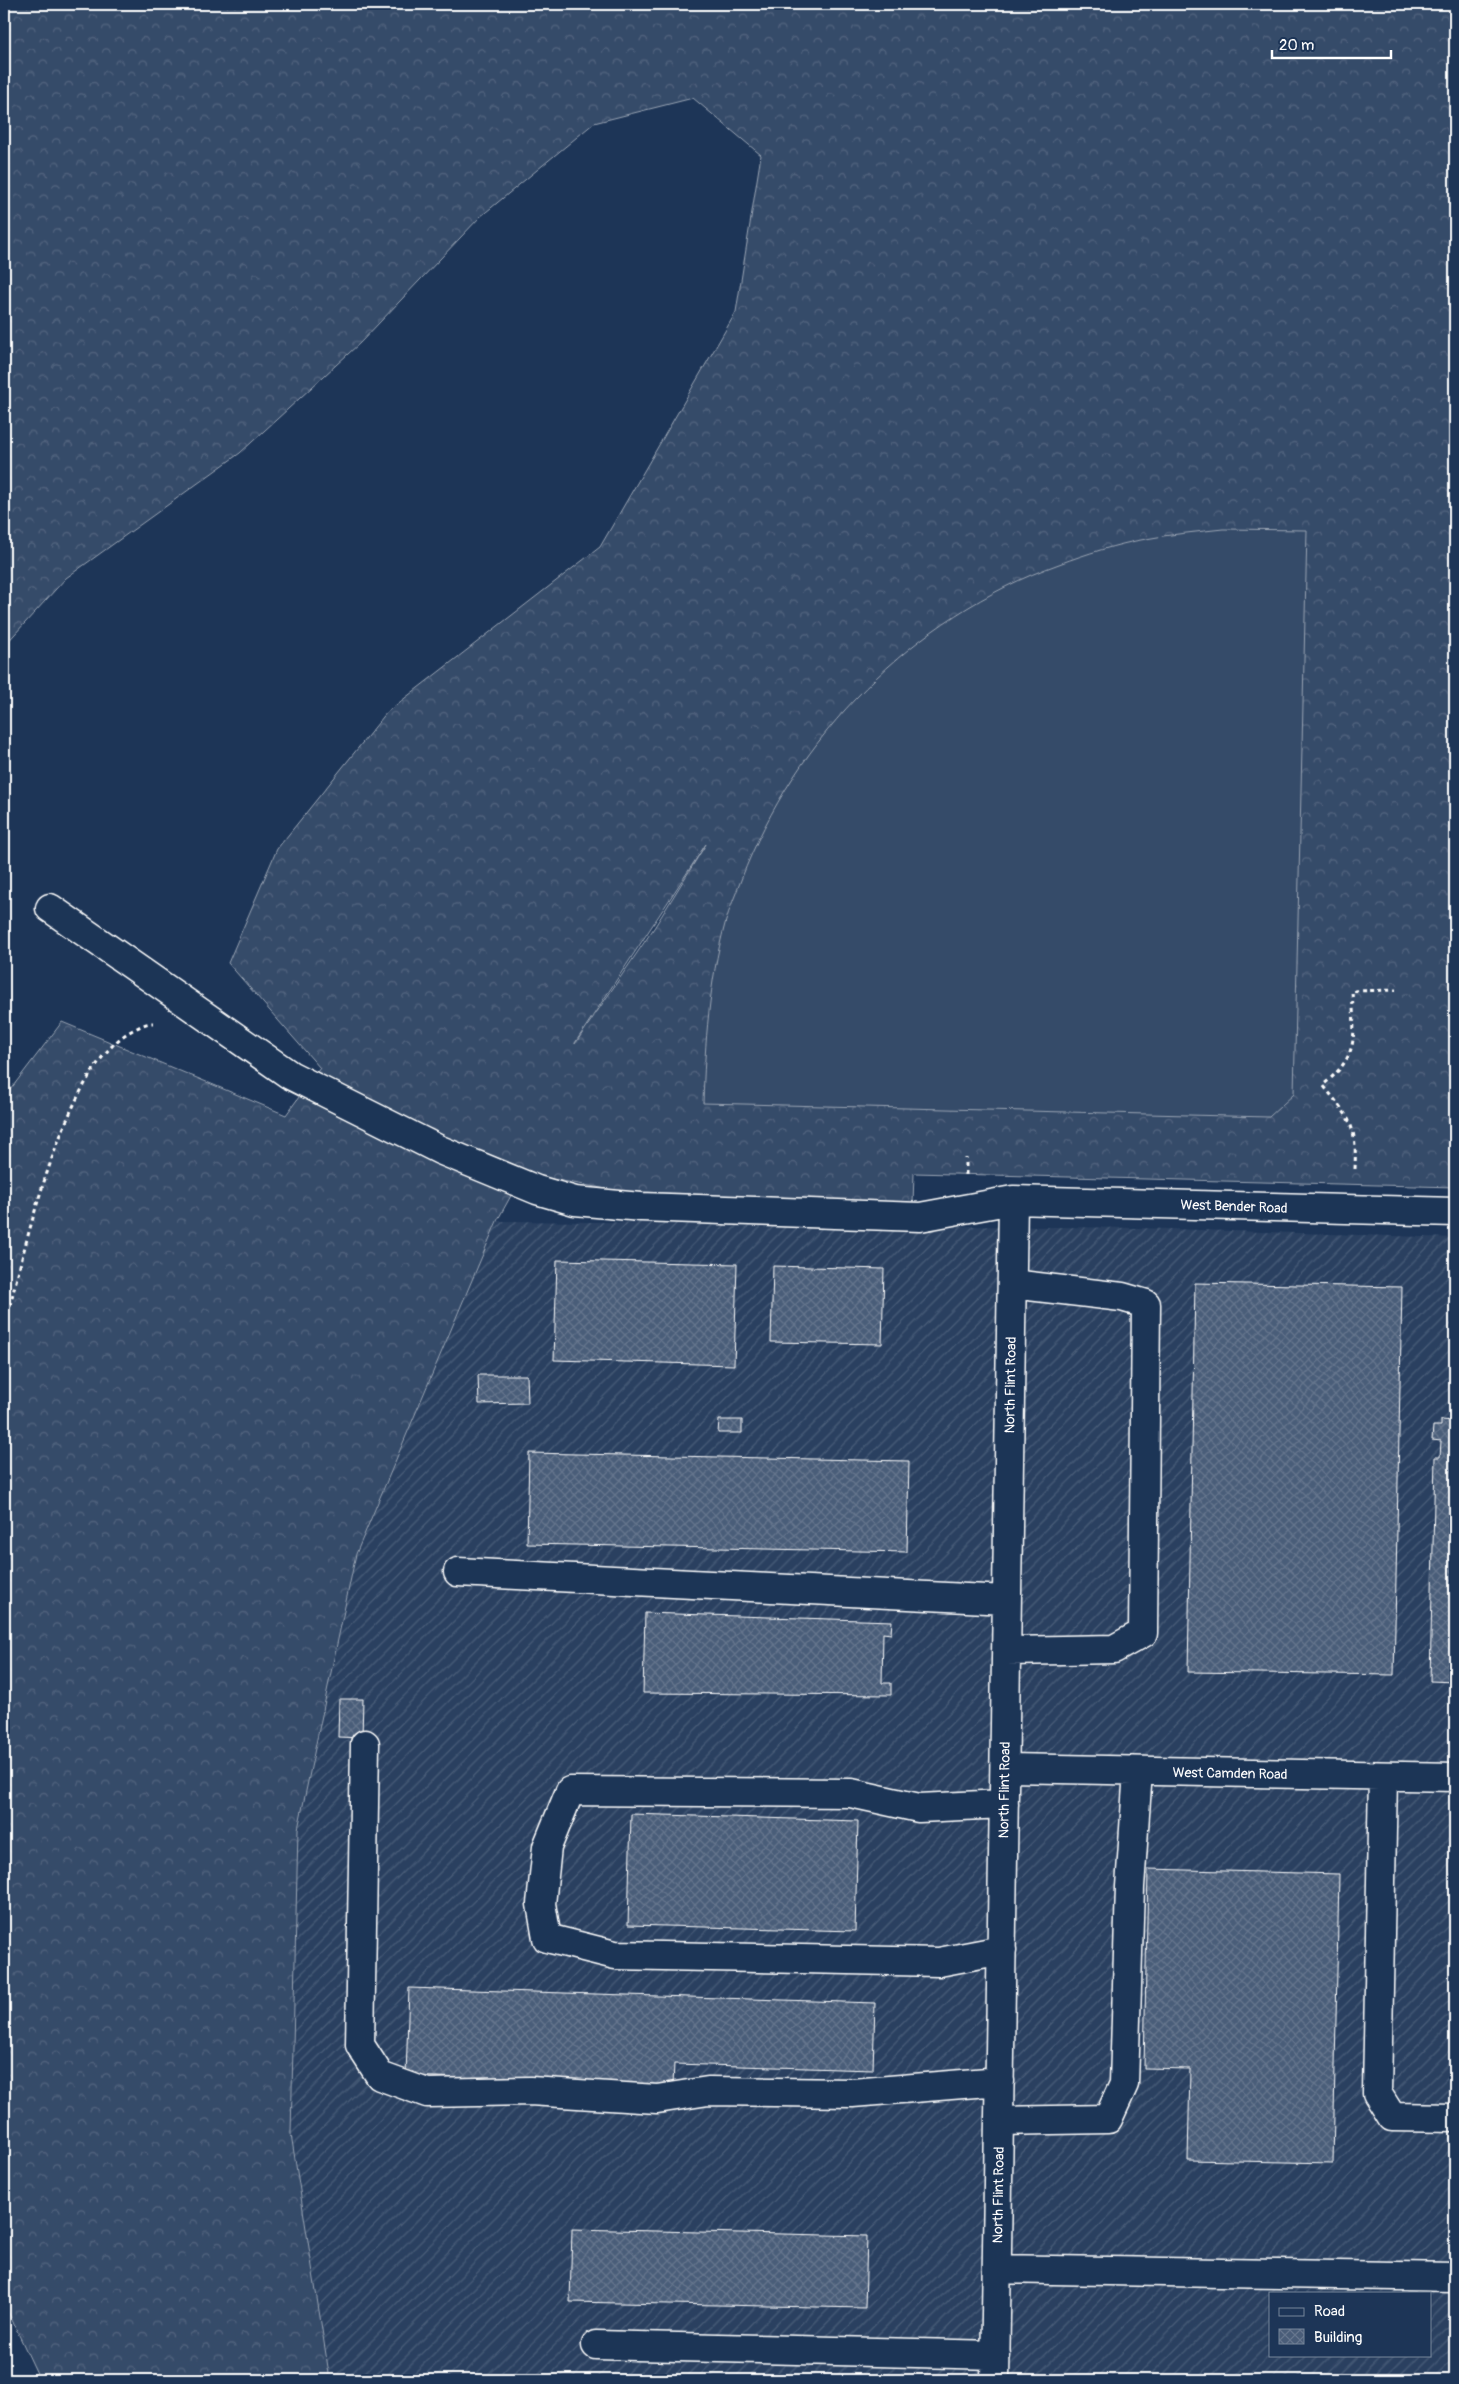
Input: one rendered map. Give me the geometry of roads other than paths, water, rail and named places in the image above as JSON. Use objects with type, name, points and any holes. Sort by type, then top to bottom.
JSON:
[{"type":"street","name":"West Bender Road","points":[[50,908],[290,1075],[440,1150],[537,1190],[575,1201],[641,1207],[920,1216],[1013,1200],[1455,1212]]},
{"type":"street","name":"North Flint Road","points":[[996,2368],[1013,1200]]},
{"type":"street","points":[[1006,1651],[1114,1649],[1143,1633],[1146,1304],[1122,1296],[1012,1284]]},
{"type":"street","points":[[458,1572],[1006,1600]]},
{"type":"street","points":[[365,1744],[360,2045],[380,2076],[427,2093],[530,2092],[657,2099],[708,2091],[852,2093],[1000,2081]]},
{"type":"street","name":"West Camden Road","points":[[1005,1768],[1455,1777]]},
{"type":"street","points":[[999,2121],[1108,2119],[1124,2084],[1138,1771]]},
{"type":"street","points":[[1383,1776],[1377,2093],[1392,2117],[1455,2118]]},
{"type":"street","points":[[1002,1950],[939,1962],[615,1955],[547,1938],[540,1904],[547,1847],[570,1790],[851,1792],[919,1808],[1004,1804]]},
{"type":"street","points":[[997,2269],[1455,2277]]},
{"type":"street","points":[[596,2345],[996,2368]]}]
